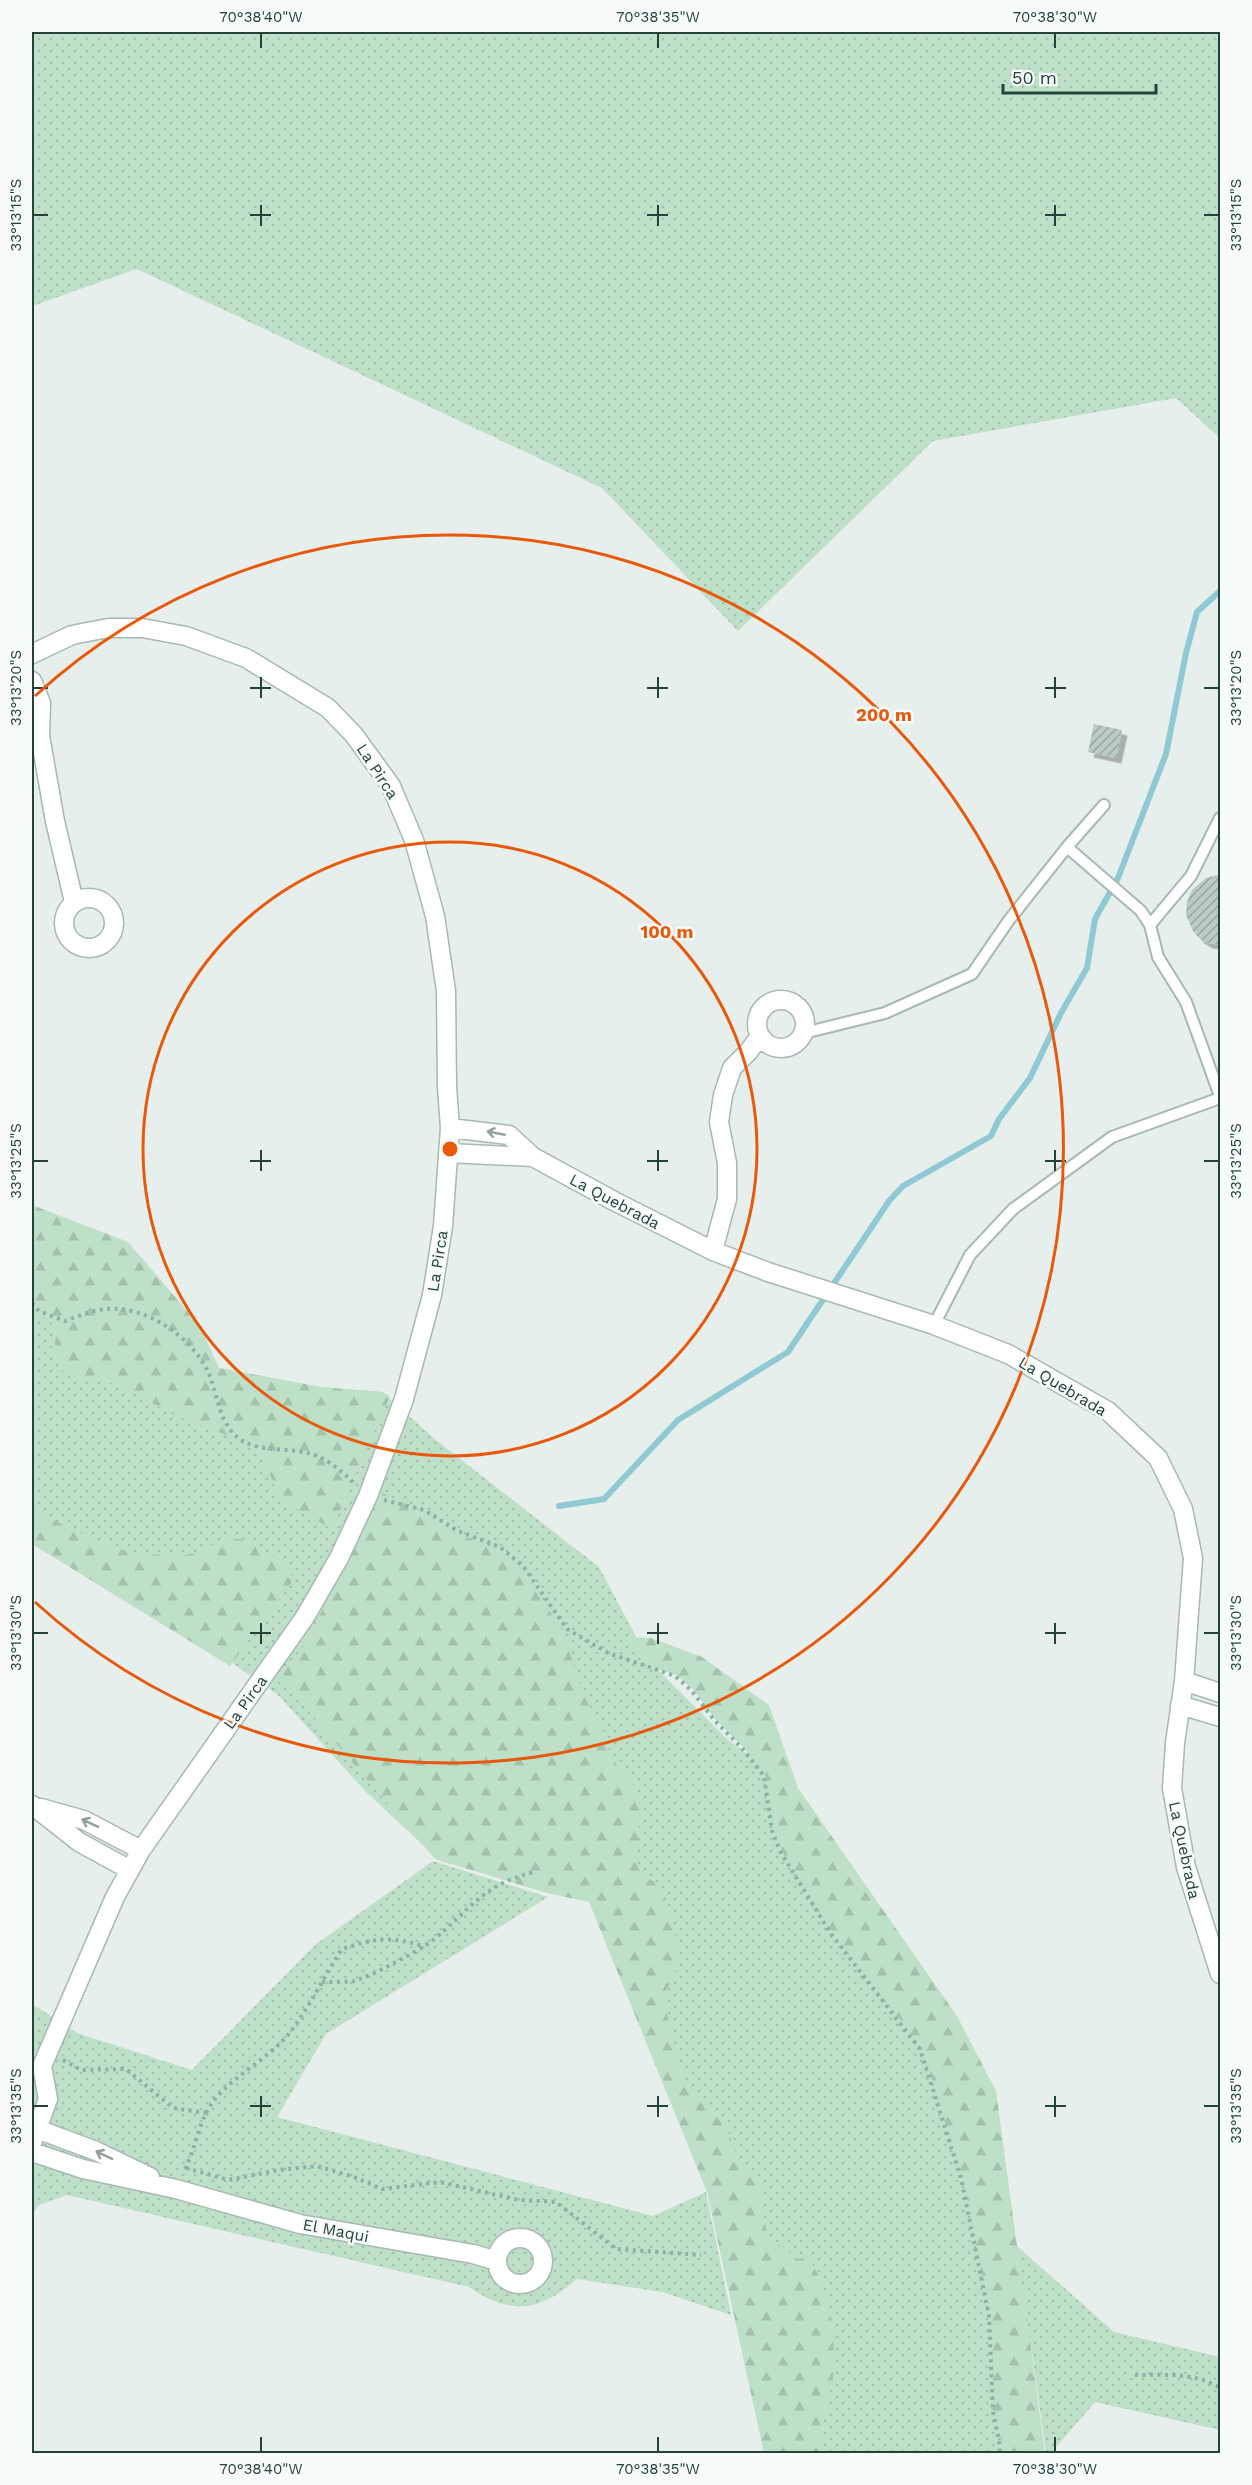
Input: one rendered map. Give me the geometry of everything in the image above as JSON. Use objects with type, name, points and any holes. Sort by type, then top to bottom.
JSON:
[{"type":"street","name":"La Pirca","points":[[32,654],[72,635],[108,628],[142,628],[186,636],[246,658],[328,708],[354,735],[391,786],[414,840],[435,916],[446,991],[447,1087],[450,1128],[443,1226],[432,1295],[404,1400],[368,1496],[339,1558],[305,1617],[141,1850],[90,1951],[40,2064]]},
{"type":"street","points":[[32,681],[41,703],[36,730],[74,902]]},
{"type":"street","points":[[773,1001],[794,1003],[804,1016],[804,1033],[792,1046],[784,1049],[768,1045],[760,1036],[757,1022],[762,1009],[773,1001]]},
{"type":"street","points":[[713,1251],[727,1199],[726,1163],[719,1122],[723,1095],[732,1068],[760,1036]]},
{"type":"street","name":"La Quebrada","points":[[450,1128],[509,1135],[533,1157],[713,1251],[768,1272],[934,1325],[1008,1354],[1108,1411],[1158,1458],[1183,1509],[1192,1558],[1184,1681],[1172,1788],[1186,1867],[1221,1974]]},
{"type":"street","name":"La Quebrada","points":[[448,1153],[533,1157]]},
{"type":"street","points":[[1184,1681],[1221,1693]]},
{"type":"street","points":[[1180,1705],[1221,1717]]},
{"type":"street","points":[[33,1805],[84,1820],[141,1850]]},
{"type":"street","points":[[33,1805],[79,1842],[130,1870]]},
{"type":"street","points":[[33,2134],[48,2099],[40,2064]]},
{"type":"street","name":"El Maqui","points":[[33,2134],[96,2151],[176,2189]]},
{"type":"street","name":"El Maqui","points":[[32,2152],[82,2169],[176,2189],[300,2224],[473,2254],[497,2261]]},
{"type":"lane","points":[[804,1033],[885,1013],[972,974],[1010,920],[1067,847],[1104,805]]},
{"type":"lane","points":[[1150,925],[1191,876],[1221,818]]},
{"type":"lane","points":[[934,1325],[970,1255],[1013,1209],[1112,1137],[1221,1097],[1186,1002],[1158,957],[1150,925],[1141,911],[1067,847]]},
{"type":"path","points":[[32,1303],[39,1311],[64,1321],[100,1309],[118,1309],[139,1312],[158,1322],[181,1337],[198,1354],[211,1378],[218,1405],[228,1426],[238,1438],[264,1449],[308,1453],[335,1465],[368,1496],[424,1510],[458,1531],[500,1547],[523,1566],[567,1629],[608,1653],[675,1676],[691,1690],[715,1721],[742,1748],[764,1776],[772,1831],[780,1851],[831,1934],[920,2049],[961,2178],[989,2316],[993,2412],[1000,2454]]},
{"type":"path","points":[[321,1982],[356,1980],[423,1946],[484,1892],[511,1878],[532,1872]]},
{"type":"path","points":[[176,2189],[195,2148],[206,2113],[233,2080],[268,2055],[291,2031],[342,1948],[371,1939],[396,1938],[423,1946]]},
{"type":"path","points":[[40,2064],[81,2070],[126,2069],[173,2108],[206,2113]]},
{"type":"path","points":[[186,2168],[229,2180],[278,2170],[316,2166],[354,2177],[382,2189],[440,2182],[519,2200],[556,2202],[616,2249],[701,2255]]},
{"type":"path","points":[[1135,2375],[1177,2375],[1209,2381],[1221,2388]]},
{"type":"green space","points":[[32,32],[1220,32],[1220,438],[1176,398],[933,441],[738,631],[602,488],[137,269],[32,306]]},
{"type":"green space","points":[[32,1205],[219,1368],[320,1387],[382,1392],[437,1441],[599,1567],[649,1661],[729,1741],[798,1789],[1018,2247],[1114,2332],[1220,2357],[1220,2430],[1095,2402],[1051,2453],[1046,2453],[1029,2331],[1044,2453],[766,2453],[710,2196],[591,1901],[440,1861],[365,1791],[279,1696],[234,1664],[32,1541]]},
{"type":"green space","points":[[32,1205],[128,1242],[200,1326],[219,1368],[321,1387],[382,1392],[390,1396],[332,1529],[293,1507],[278,1492],[260,1453],[232,1437],[176,1416],[104,1380],[79,1379],[59,1369],[55,1349],[56,1326],[32,1309]]},
{"type":"green space","points":[[374,1489],[424,1513],[458,1534],[496,1550],[525,1573],[563,1632],[583,1695],[601,1725],[611,1757],[638,1791],[640,1809],[637,1862],[645,1876],[661,1887],[670,1911],[679,1955],[675,1972],[666,1991],[667,2014],[680,2067],[688,2085],[725,2123],[738,2158],[761,2185],[761,2203],[768,2237],[786,2249],[794,2259],[808,2258],[816,2270],[827,2301],[833,2336],[834,2370],[823,2426],[824,2453],[764,2453],[707,2192],[589,1902],[547,1893],[435,1859],[280,1678],[307,1641],[352,1550]]},
{"type":"green space","points":[[32,1508],[109,1546],[131,1553],[180,1556],[195,1553],[229,1538],[246,1540],[281,1561],[294,1579],[230,1666],[32,1544]]},
{"type":"green space","points":[[628,1637],[651,1638],[702,1657],[769,1705],[798,1788],[957,2016],[996,2091],[1045,2453],[1002,2453],[994,2412],[990,2316],[963,2178],[922,2048],[833,1933],[781,1850],[774,1831],[766,1776],[743,1747],[716,1720],[692,1688],[676,1675],[647,1666]]},
{"type":"green space","points":[[433,1861],[548,1897],[326,2034],[277,2117],[653,2216],[706,2192],[731,2315],[662,2292],[577,2279],[563,2290],[537,2304],[512,2306],[498,2303],[469,2287],[67,2195],[39,2205],[32,2215],[32,2004],[77,2033],[192,2070],[315,1945]]},
{"type":"building","points":[[1094,724],[1122,730],[1116,758],[1088,752]]},
{"type":"building","points":[[1221,874],[1221,945],[1207,943],[1199,938],[1186,915],[1187,902],[1192,890],[1206,878]]},
{"type":"waterway","points":[[559,1506],[604,1499],[678,1420],[788,1352],[889,1201],[903,1186],[991,1136],[999,1119],[1030,1078],[1061,1013],[1087,968],[1095,919],[1118,878],[1166,754],[1186,653],[1197,612],[1220,591]]}]
